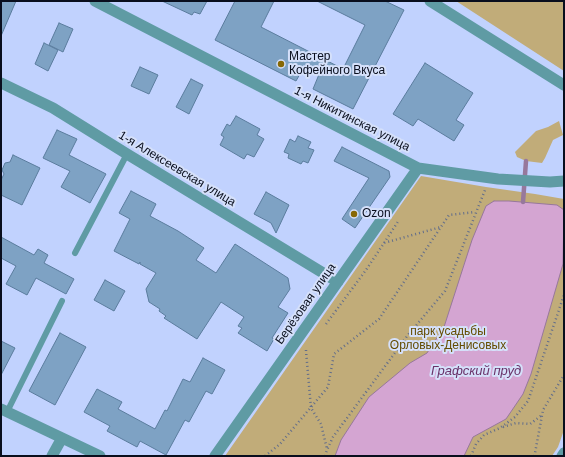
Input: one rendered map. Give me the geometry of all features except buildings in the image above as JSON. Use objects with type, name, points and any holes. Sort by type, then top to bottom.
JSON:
[{"type":"street","name":"1-я Никитинская улица","points":[[95,1],[418,168],[498,179],[550,182],[564,181]]},
{"type":"street","points":[[430,1],[564,85]]},
{"type":"street","name":"1-я Алексеевская улица","points":[[1,83],[53,108],[338,282]]},
{"type":"street","name":"Берёзовая улица","points":[[215,456],[418,168]]},
{"type":"street","points":[[4,410],[100,456]]},
{"type":"street","points":[[52,456],[62,438]]},
{"type":"lane","points":[[75,254],[127,154]]},
{"type":"lane","points":[[4,410],[62,301]]},
{"type":"path","points":[[325,456],[333,436],[403,341],[445,291],[483,194]]},
{"type":"path","points":[[265,456],[280,444],[328,387],[334,354],[379,319],[449,215],[475,212]]},
{"type":"path","points":[[324,326],[366,270],[384,243],[441,227]]},
{"type":"path","points":[[500,428],[516,417],[528,401],[564,295]]},
{"type":"path","points":[[310,345],[306,351],[311,408],[321,424],[327,450]]},
{"type":"path","points":[[534,456],[543,410],[564,375]]},
{"type":"path","points":[[471,456],[476,444],[484,435],[500,428],[516,424],[530,424],[542,415]]},
{"type":"green space","points":[[456,1],[564,1],[564,71]]},
{"type":"green space","points":[[559,121],[563,135],[553,140],[542,163],[526,161],[517,157],[515,152],[536,131]]},
{"type":"green space","name":"парк усадьбы Орловых-Денисовых","points":[[421,176],[564,199],[564,430],[558,447],[552,456],[225,456]]},
{"type":"water","name":"Графский пруд","points":[[494,201],[557,205],[564,210],[563,264],[531,374],[523,394],[506,419],[473,437],[464,456],[335,456],[341,440],[369,397],[410,363],[427,353],[444,327],[472,240],[486,206]]},
{"type":"waterway","points":[[523,202],[526,161]]},
{"type":"place","name":"Мастер Кофейного Вкуса","points":[[281,64]]},
{"type":"place","name":"Ozon","points":[[354,214]]}]
